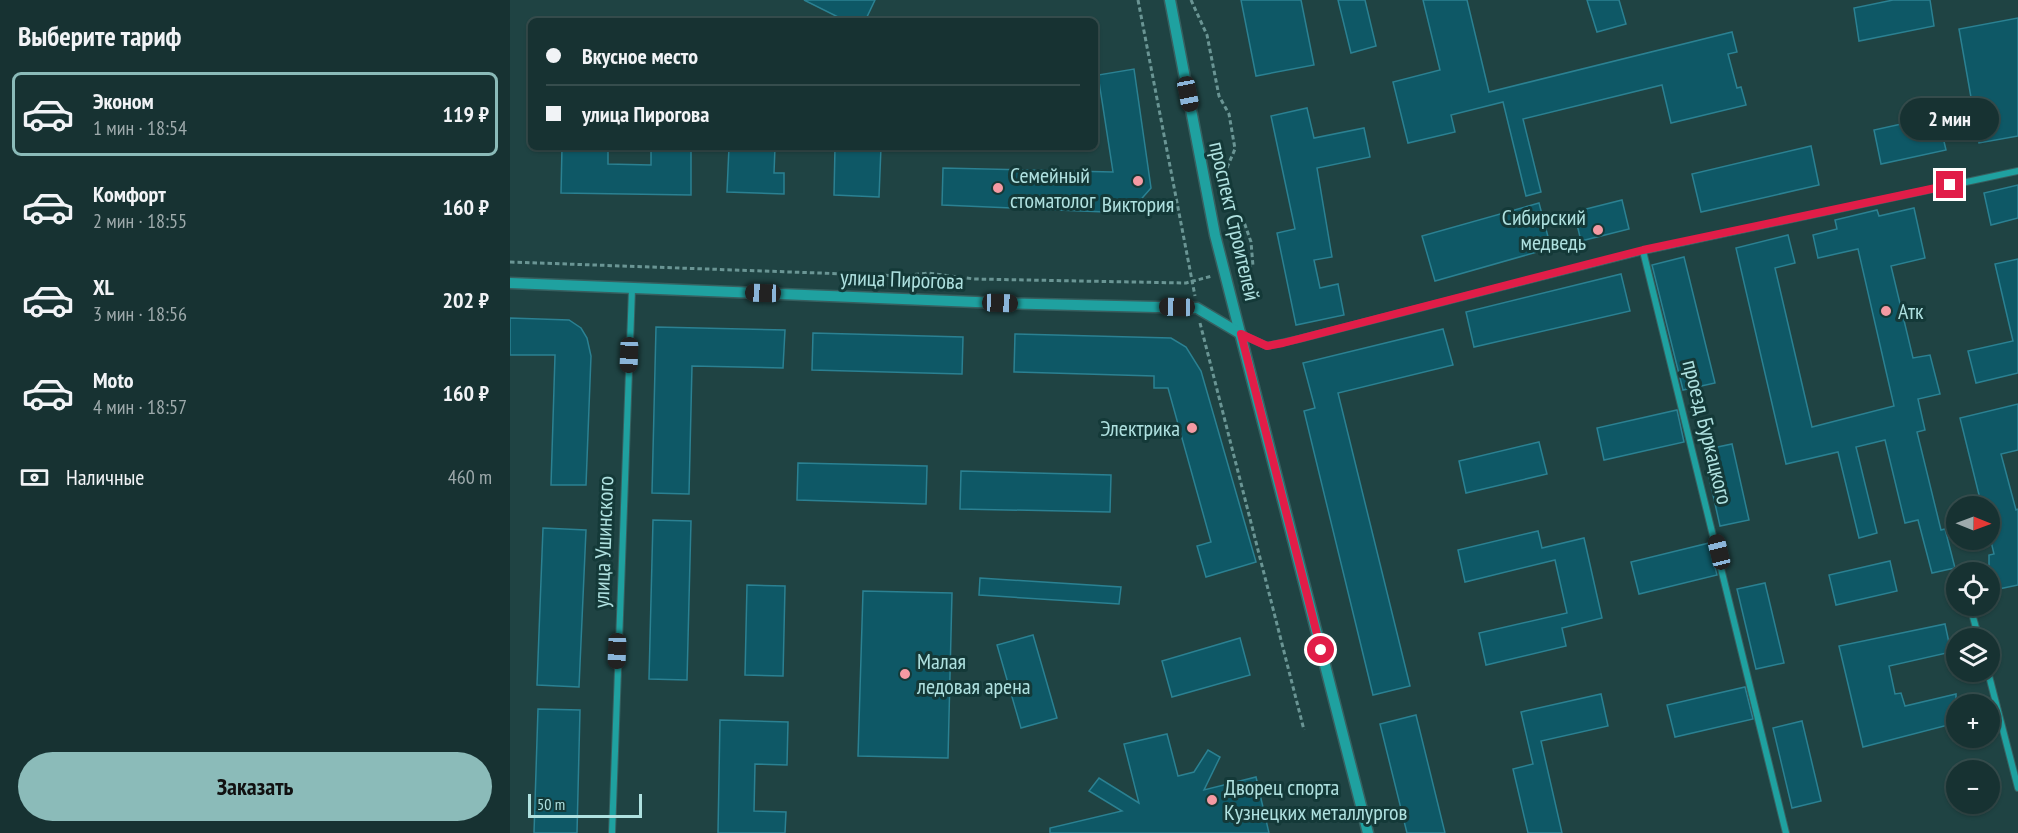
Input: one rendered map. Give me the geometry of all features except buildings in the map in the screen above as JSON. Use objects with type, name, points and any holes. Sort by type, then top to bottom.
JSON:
[{"type":"street","name":"проспект Строителей","points":[[1170,0],[1215,235],[1368,833]]},
{"type":"street","name":"улица Пирогова","points":[[510,284],[1197,308],[1241,334],[1267,346],[1643,250],[2018,171]]},
{"type":"street","name":"проезд Буркацкого","points":[[1643,250],[1786,833]]},
{"type":"street","name":"улица Ушинского","points":[[612,833],[632,289]]},
{"type":"street","points":[[1991,682],[2018,788]]},
{"type":"path","points":[[1138,0],[1197,308],[1304,730]]},
{"type":"path","points":[[510,262],[903,276],[928,273],[952,274],[974,279],[1186,283],[1192,279],[1253,266],[1251,242],[1243,219],[1235,216],[1226,170],[1235,149],[1229,114],[1219,96],[1207,35],[1191,0]]},
{"type":"place","name":"Виктория","points":[[1138,181]]},
{"type":"place","name":"Семейный стоматолог","points":[[998,188]]},
{"type":"place","name":"Сибирский медведь","points":[[1598,230]]},
{"type":"place","name":"Атк","points":[[1886,311]]},
{"type":"place","name":"Электрика","points":[[1192,428]]},
{"type":"place","name":"Малая ледовая арена","points":[[905,674]]},
{"type":"place","name":"Дворец спорта Кузнецких металлургов","points":[[1212,800]]},
{"type":"route","points":[[1321,650],[1241,334],[1267,346],[1283,343],[1643,250],[1950,185]]}]
